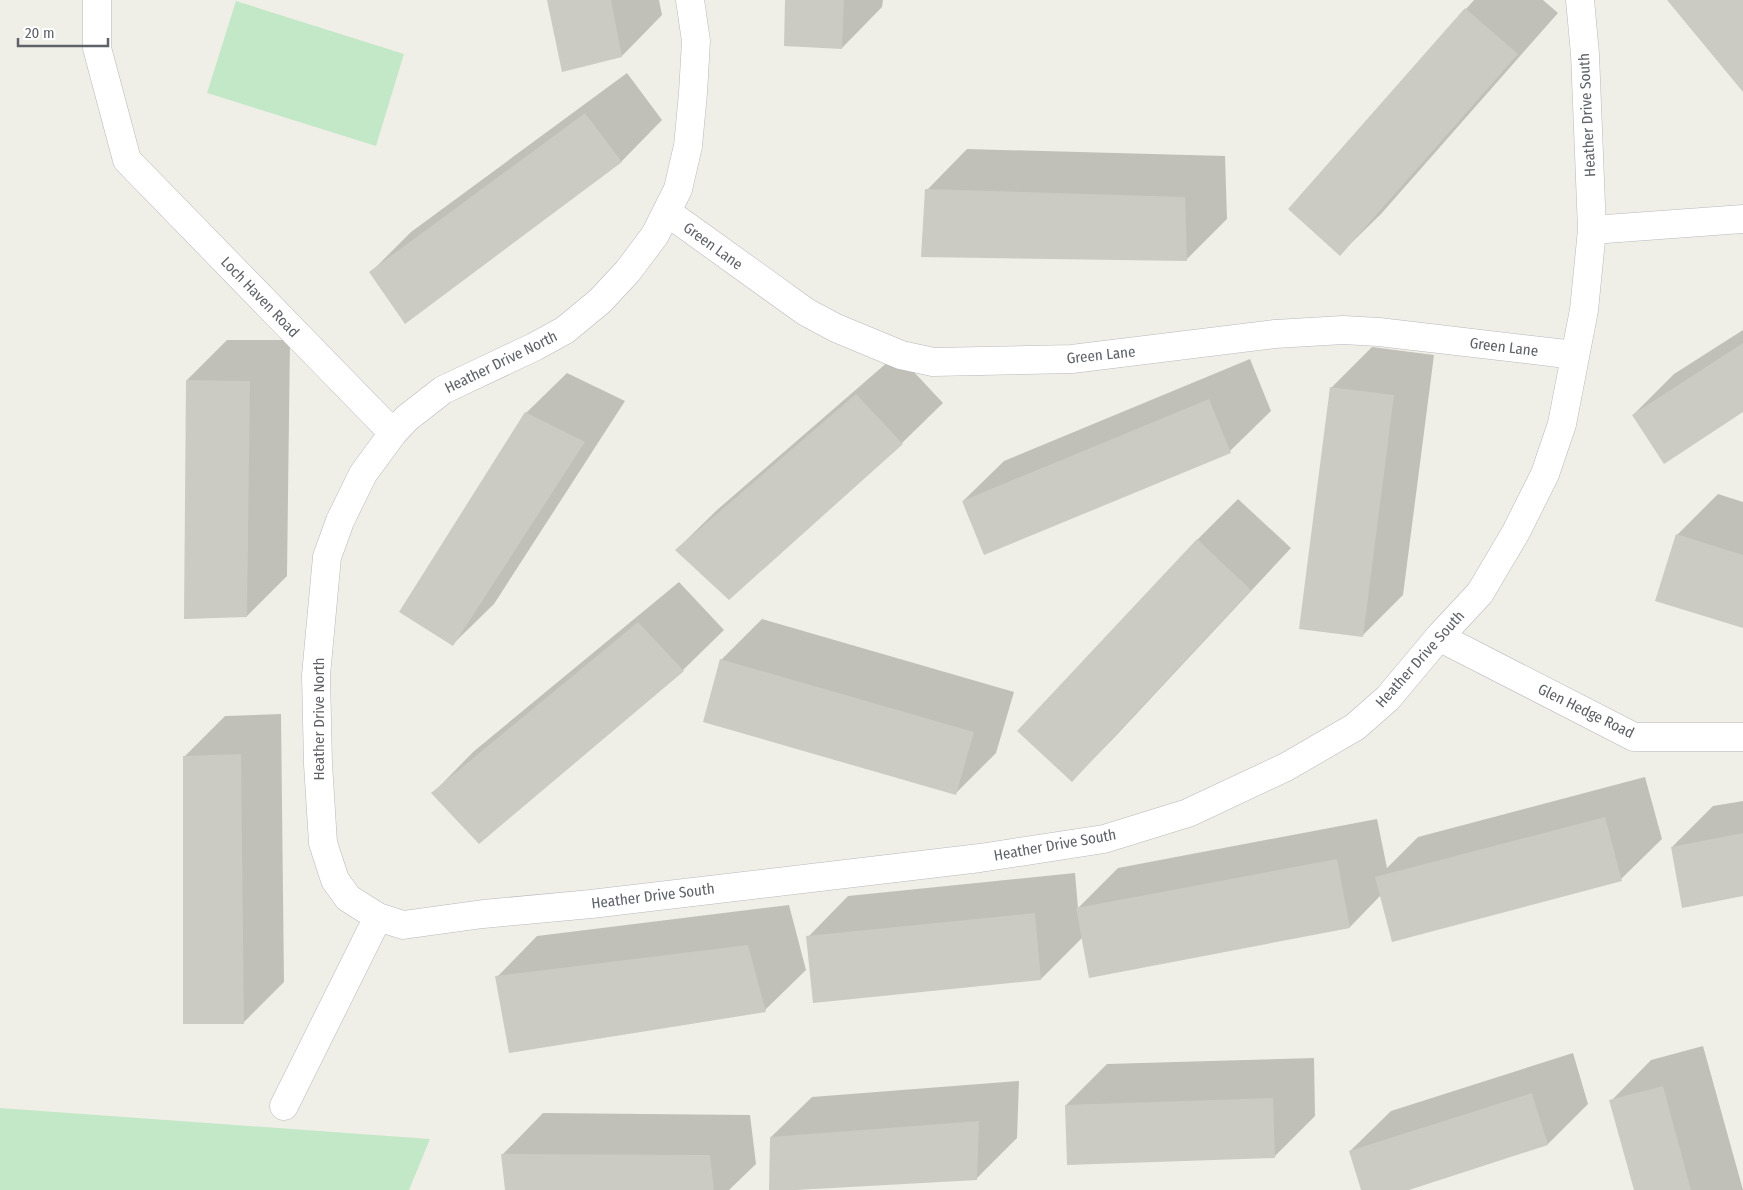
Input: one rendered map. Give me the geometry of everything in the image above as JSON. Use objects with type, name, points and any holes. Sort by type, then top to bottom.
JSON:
[{"type":"street","name":"Loch Haven Road","points":[[97,0],[97,48],[128,160],[393,433]]},
{"type":"street","name":"Heather Drive North","points":[[378,917],[348,898],[335,880],[323,843],[318,764],[316,676],[327,557],[340,521],[363,474],[393,433],[407,418],[442,390],[534,347],[565,330],[600,301],[628,271],[655,235],[678,189],[688,146],[696,41],[690,0]]},
{"type":"street","name":"Heather Drive South","points":[[378,917],[403,925],[483,914],[591,904],[980,858],[1104,839],[1188,813],[1286,767],[1355,727],[1388,698],[1439,637],[1480,593],[1516,532],[1545,474],[1562,424],[1584,310],[1592,230],[1585,54],[1580,0]]},
{"type":"street","name":"Green Lane","points":[[667,212],[806,312],[836,328],[901,355],[934,362],[1072,359],[1275,334],[1343,330],[1396,334],[1575,355]]},
{"type":"street","points":[[1592,230],[1743,219]]},
{"type":"street","name":"Glen Hedge Road","points":[[1439,637],[1634,737],[1743,737]]},
{"type":"street","points":[[284,1106],[378,917]]},
{"type":"green space","points":[[236,1],[404,54],[376,146],[207,93]]},
{"type":"green space","points":[[0,1108],[430,1139],[409,1190],[0,1190]]},
{"type":"building","points":[[547,0],[611,0],[622,57],[562,72]]},
{"type":"building","points":[[785,0],[844,0],[842,49],[784,46]]},
{"type":"building","points":[[1667,0],[1743,0],[1743,92]]},
{"type":"building","points":[[1465,8],[1518,54],[1340,256],[1288,209]]},
{"type":"building","points":[[585,113],[622,162],[405,324],[369,272]]},
{"type":"building","points":[[925,189],[1185,197],[1187,261],[921,257]]},
{"type":"building","points":[[1743,343],[1743,412],[1664,464],[1632,415]]},
{"type":"building","points":[[186,380],[250,381],[247,617],[184,619]]},
{"type":"building","points":[[1330,387],[1394,395],[1363,637],[1299,629]]},
{"type":"building","points":[[856,394],[903,444],[729,600],[675,550]]},
{"type":"building","points":[[1209,399],[1231,453],[984,555],[962,501]]},
{"type":"building","points":[[525,412],[585,442],[453,646],[399,612]]},
{"type":"building","points":[[1676,534],[1743,555],[1743,628],[1655,601]]},
{"type":"building","points":[[1197,539],[1251,590],[1072,782],[1017,731]]},
{"type":"building","points":[[638,622],[684,671],[479,844],[431,793]]},
{"type":"building","points":[[720,659],[974,732],[956,795],[703,722]]},
{"type":"building","points":[[241,754],[244,1024],[183,1024],[183,756]]},
{"type":"building","points":[[1605,817],[1622,881],[1392,942],[1375,877]]},
{"type":"building","points":[[1743,833],[1743,896],[1682,908],[1671,847]]},
{"type":"building","points":[[1337,859],[1350,928],[1089,978],[1076,908]]},
{"type":"building","points":[[1035,913],[1041,980],[813,1003],[806,936]]},
{"type":"building","points":[[748,945],[766,1012],[509,1053],[495,976]]},
{"type":"building","points":[[1663,1086],[1691,1190],[1634,1190],[1609,1100]]},
{"type":"building","points":[[1532,1093],[1548,1145],[1409,1190],[1361,1190],[1349,1151]]},
{"type":"building","points":[[1273,1098],[1275,1158],[1067,1165],[1065,1105]]},
{"type":"building","points":[[979,1121],[977,1180],[769,1190],[770,1137]]},
{"type":"building","points":[[501,1154],[710,1155],[714,1190],[505,1190]]}]
